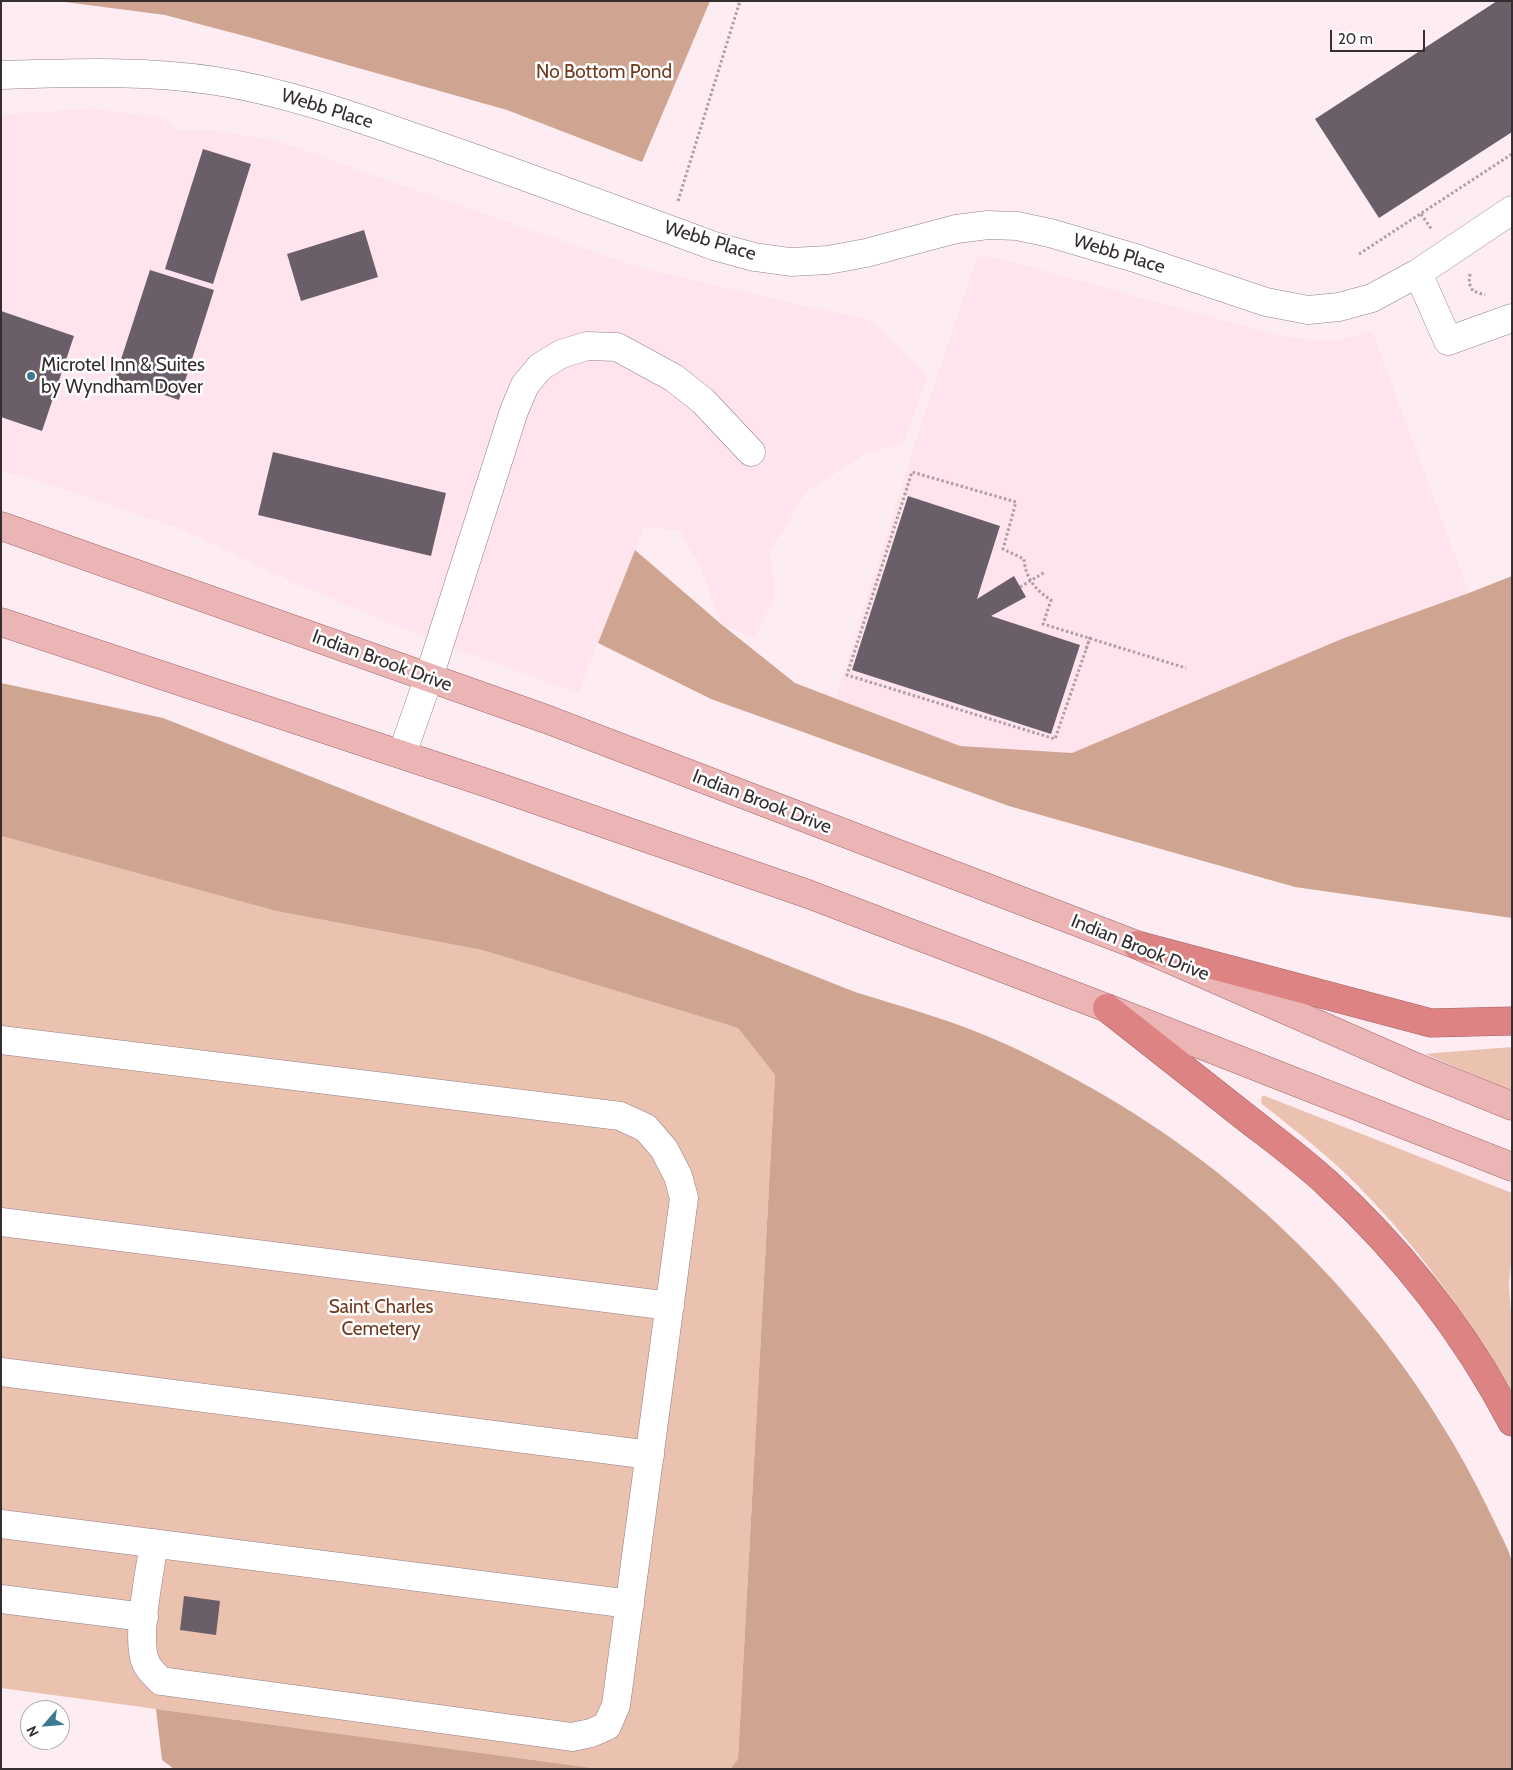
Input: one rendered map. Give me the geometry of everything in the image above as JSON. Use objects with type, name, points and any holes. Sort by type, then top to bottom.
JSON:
[{"type":"highway","points":[[1138,945],[1431,1023],[1512,1021]]},
{"type":"highway","points":[[1107,1008],[1285,1146],[1367,1221],[1404,1262],[1439,1306],[1471,1352],[1512,1422]]},
{"type":"main road","name":"Indian Brook Drive","points":[[1,526],[546,719],[1138,945],[1418,1068],[1512,1106]]},
{"type":"main road","points":[[1,622],[402,754],[799,891],[1107,1008],[1512,1166]]},
{"type":"street","name":"Webb Place","points":[[1,76],[130,73],[215,81],[269,91],[317,104],[475,158],[668,229],[754,257],[792,262],[828,260],[866,253],[956,229],[988,225],[1017,226],[1050,232],[1266,302],[1308,310],[1339,307],[1372,298],[1418,273],[1512,210]]},
{"type":"street","points":[[1418,273],[1448,341],[1512,318]]},
{"type":"street","points":[[402,754],[429,677],[514,411],[524,385],[540,367],[561,354],[587,346],[617,347],[674,378],[703,401],[751,452]]},
{"type":"street","points":[[1,1040],[620,1116],[646,1128],[664,1149],[678,1176],[684,1198],[616,1705],[607,1726],[592,1733],[572,1737],[161,1681],[147,1664],[142,1648],[144,1617],[154,1544]]},
{"type":"street","points":[[1,1222],[670,1306]]},
{"type":"street","points":[[1,1372],[650,1455]]},
{"type":"street","points":[[1,1524],[630,1604]]},
{"type":"street","points":[[1,1599],[144,1617]]},
{"type":"path","points":[[668,229],[740,1]]},
{"type":"path","points":[[1359,254],[1512,154]]},
{"type":"path","points":[[1470,271],[1469,283],[1473,291],[1484,295],[1490,294]]},
{"type":"path","points":[[1090,638],[1055,738],[847,675],[912,472],[1016,502],[1003,549],[1024,559],[1025,569],[1030,580],[1041,595],[1051,600],[1043,624],[1090,638],[1186,668]]},
{"type":"path","points":[[1020,587],[1045,572]]},
{"type":"path","points":[[1086,649],[1090,638]]},
{"type":"shaded area","points":[[94,109],[163,118],[179,131],[207,130],[275,140],[643,269],[872,321],[928,376],[903,444],[866,453],[806,492],[770,552],[775,595],[755,638],[721,624],[700,566],[680,531],[644,527],[578,693],[422,636],[311,590],[183,530],[65,489],[1,471],[1,114]]},
{"type":"shaded area","points":[[977,257],[993,257],[1276,335],[1310,340],[1342,340],[1372,331],[1469,593],[1344,638],[1072,753],[960,746],[836,698],[913,450]]},
{"type":"green space","name":"No Bottom Pond","points":[[57,1],[710,1],[642,162],[507,110],[252,38],[165,15]]},
{"type":"green space","points":[[635,550],[721,624],[795,683],[960,746],[1072,753],[1344,638],[1512,576],[1512,918],[1295,887],[1009,806],[711,699],[598,643]]},
{"type":"green space","points":[[1,683],[163,718],[855,992],[982,1034],[1077,1080],[1134,1113],[1189,1151],[1241,1191],[1290,1236],[1336,1283],[1379,1334],[1418,1387],[1476,1484],[1506,1545],[1512,1563],[1512,1769],[730,1769],[738,1759],[775,1075],[738,1028],[482,950],[276,911],[1,836]]},
{"type":"green space","name":"Saint Charles Cemetery","points":[[1,836],[276,911],[482,950],[738,1028],[775,1075],[738,1759],[730,1769],[600,1769],[1,1688]]},
{"type":"green space","points":[[1512,1047],[1512,1091],[1425,1054],[1435,1053]]},
{"type":"green space","points":[[1262,1096],[1512,1193],[1512,1255],[1509,1285],[1512,1325],[1512,1391],[1461,1311],[1403,1235],[1337,1166],[1262,1104]]},
{"type":"green space","points":[[156,1709],[600,1769],[174,1769],[162,1760]]},
{"type":"building","points":[[1497,1],[1512,1],[1512,132],[1379,218],[1315,119]]},
{"type":"building","points":[[203,149],[251,164],[213,284],[165,269]]},
{"type":"building","points":[[364,230],[378,277],[301,301],[287,254]]},
{"type":"building","points":[[150,270],[214,290],[179,400],[115,378]]},
{"type":"building","name":"Microtel Inn & Suites by Wyndham Dover","points":[[1,311],[74,336],[42,431],[1,417]]},
{"type":"building","points":[[273,452],[446,493],[431,556],[258,515]]},
{"type":"building","points":[[908,496],[1000,526],[977,599],[1014,576],[1026,597],[991,616],[1080,645],[1051,734],[852,670]]},
{"type":"building","points":[[184,1596],[220,1601],[216,1635],[180,1630]]},
{"type":"place","name":"Microtel Inn & Suites by Wyndham Dover","points":[[31,376]]}]
